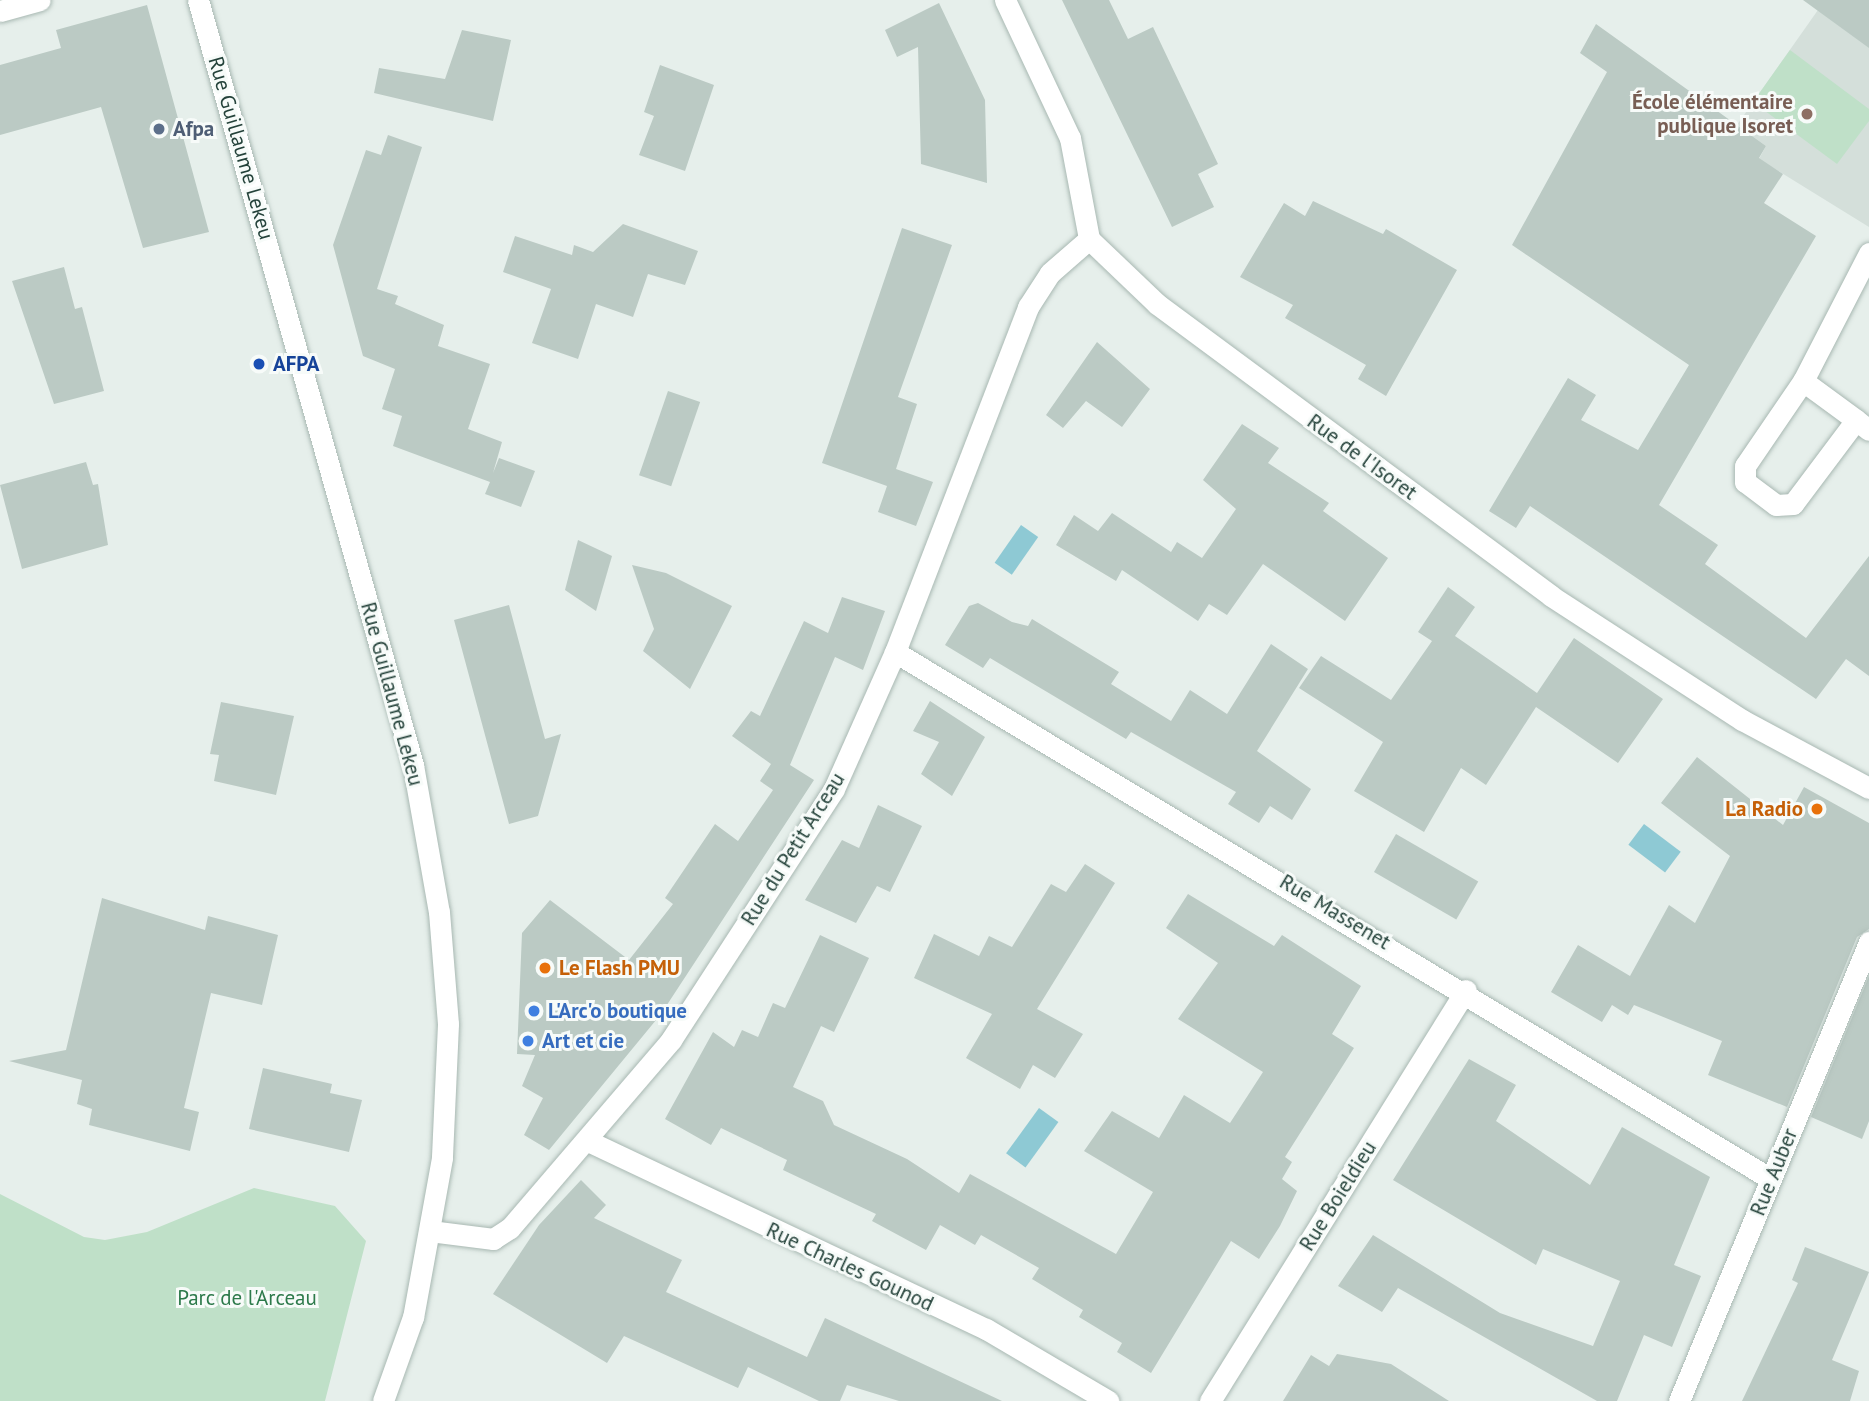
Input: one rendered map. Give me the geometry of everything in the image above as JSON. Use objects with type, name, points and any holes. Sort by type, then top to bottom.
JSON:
[{"type":"street","points":[[0,11],[40,0]]},
{"type":"street","name":"Rue Guillaume Lekeu","points":[[198,0],[413,765],[439,912],[448,1024],[442,1158],[413,1317],[383,1401]]},
{"type":"street","points":[[1005,0],[1070,138],[1089,239]]},
{"type":"street","name":"Rue du Petit Arceau","points":[[430,1231],[493,1239],[510,1228],[588,1141],[671,1040],[834,789],[895,652],[1028,307],[1050,273],[1089,239]]},
{"type":"street","name":"Rue de l'Isoret","points":[[1089,239],[1182,324],[1551,596],[1742,720],[1869,788]]},
{"type":"street","points":[[1803,381],[1862,425],[1793,504],[1780,507],[1749,487],[1745,466],[1803,381],[1869,253]]},
{"type":"street","name":"Rue Massenet","points":[[895,652],[1466,990],[1771,1179]]},
{"type":"street","name":"Rue Auber","points":[[1679,1401],[1869,942]]},
{"type":"street","name":"Rue Boieldieu","points":[[1210,1401],[1466,990]]},
{"type":"street","name":"Rue Charles Gounod","points":[[588,1141],[986,1329],[1108,1401]]},
{"type":"shaded area","name":"École élémentaire publique Isoret","points":[[1825,0],[1869,0],[1869,227],[1759,159],[1766,146],[1737,125]]},
{"type":"green space","points":[[1790,50],[1869,109],[1869,121],[1837,164],[1753,102]]},
{"type":"green space","name":"Parc de l'Arceau","points":[[254,1188],[335,1206],[366,1241],[325,1401],[0,1401],[0,1194],[84,1237],[105,1240],[147,1232]]},
{"type":"water","points":[[1021,525],[1038,537],[1012,575],[995,563]]},
{"type":"water","points":[[1644,824],[1681,852],[1665,872],[1628,845]]},
{"type":"water","points":[[1039,1108],[1058,1122],[1026,1167],[1006,1153]]},
{"type":"building","points":[[1062,0],[1109,0],[1128,39],[1153,27],[1218,164],[1198,174],[1214,207],[1172,227]]},
{"type":"building","points":[[1803,0],[1869,0],[1869,48]]},
{"type":"building","points":[[939,3],[985,100],[987,183],[921,164],[918,47],[897,57],[885,30]]},
{"type":"building","points":[[147,5],[209,232],[143,248],[101,107],[0,135],[0,65],[61,48],[56,30]]},
{"type":"building","points":[[1596,24],[1766,146],[1759,158],[1783,174],[1764,203],[1816,236],[1659,505],[1718,545],[1705,564],[1806,638],[1869,556],[1869,676],[1846,659],[1816,699],[1530,506],[1516,528],[1489,511],[1568,378],[1596,395],[1581,420],[1638,450],[1689,365],[1512,245],[1607,72],[1580,53]]},
{"type":"building","points":[[462,30],[511,40],[493,121],[374,93],[379,68],[445,79]]},
{"type":"building","points":[[660,65],[714,85],[685,171],[639,155],[654,116],[644,112]]},
{"type":"building","points":[[388,135],[422,147],[377,289],[398,296],[395,304],[444,325],[438,346],[490,364],[468,429],[502,442],[493,473],[499,458],[535,471],[521,507],[485,494],[490,482],[393,446],[402,416],[382,409],[395,369],[363,356],[333,245],[366,150],[381,155]]},
{"type":"building","points":[[1313,201],[1383,234],[1386,229],[1457,270],[1386,396],[1358,379],[1366,365],[1285,318],[1293,305],[1240,277],[1284,203],[1305,216]]},
{"type":"building","points":[[623,224],[698,251],[685,285],[648,274],[633,317],[596,304],[578,359],[532,343],[551,289],[503,272],[515,236],[572,255],[574,245],[593,252]]},
{"type":"building","points":[[902,228],[952,245],[898,397],[917,404],[896,469],[933,482],[916,526],[878,512],[887,486],[822,463]]},
{"type":"building","points":[[64,267],[75,309],[82,307],[104,391],[54,404],[12,281]]},
{"type":"building","points":[[1097,342],[1150,389],[1122,427],[1086,401],[1063,428],[1046,415]]},
{"type":"building","points":[[668,391],[700,402],[671,486],[639,475]]},
{"type":"building","points":[[1242,424],[1279,448],[1268,463],[1329,503],[1323,511],[1388,558],[1345,621],[1263,564],[1227,615],[1209,604],[1198,621],[1122,570],[1116,581],[1056,545],[1074,515],[1098,531],[1112,513],[1171,552],[1177,542],[1202,558],[1236,509],[1203,480]]},
{"type":"building","points":[[86,462],[93,485],[98,484],[108,545],[22,569],[0,485]]},
{"type":"building","points":[[578,540],[612,556],[596,611],[565,590]]},
{"type":"building","points":[[632,565],[666,573],[732,606],[690,689],[643,651],[654,629]]},
{"type":"building","points":[[1448,587],[1475,607],[1455,636],[1537,693],[1574,638],[1663,699],[1618,763],[1536,707],[1486,785],[1461,768],[1424,832],[1354,791],[1383,742],[1299,688],[1321,656],[1391,700],[1432,641],[1418,632]]},
{"type":"building","points":[[842,597],[885,611],[863,670],[835,657],[790,765],[814,780],[661,1014],[549,1150],[524,1135],[543,1098],[522,1086],[535,1055],[517,1054],[522,933],[550,900],[629,960],[673,904],[665,898],[715,824],[738,841],[773,790],[760,781],[771,764],[732,736],[751,711],[760,716],[804,621],[828,633]]},
{"type":"building","points":[[978,603],[1012,622],[1028,626],[1032,619],[1119,672],[1111,684],[1171,721],[1190,690],[1227,714],[1271,644],[1308,669],[1257,751],[1311,789],[1292,820],[1270,806],[1259,823],[1228,804],[1236,792],[1131,732],[1126,739],[990,658],[983,668],[945,645],[969,606]]},
{"type":"building","points":[[509,605],[545,739],[561,734],[538,816],[509,824],[454,620]]},
{"type":"building","points":[[930,701],[985,737],[952,796],[921,774],[939,742],[913,731]]},
{"type":"building","points":[[221,702],[294,716],[276,795],[214,781],[219,755],[210,754]]},
{"type":"building","points":[[1697,757],[1783,825],[1804,787],[1869,823],[1869,929],[1857,937],[1787,1107],[1708,1075],[1722,1041],[1634,1005],[1628,1015],[1612,1005],[1602,1022],[1551,992],[1578,945],[1630,976],[1669,905],[1695,923],[1730,856],[1661,803]]},
{"type":"building","points":[[878,805],[922,826],[890,892],[877,886],[856,923],[805,900],[842,840],[859,848]]},
{"type":"building","points":[[1396,834],[1478,882],[1456,920],[1374,872]]},
{"type":"building","points":[[1085,864],[1115,883],[1037,1009],[1083,1034],[1055,1078],[1033,1065],[1020,1089],[966,1058],[992,1014],[914,978],[934,934],[979,956],[989,936],[1012,947],[1051,884],[1066,892]]},
{"type":"building","points":[[1188,894],[1274,946],[1282,935],[1361,986],[1332,1034],[1354,1048],[1285,1157],[1292,1162],[1282,1179],[1297,1191],[1280,1226],[1259,1259],[1231,1241],[1151,1373],[1117,1352],[1122,1343],[1079,1317],[1083,1310],[1032,1279],[1039,1268],[981,1235],[975,1245],[940,1225],[926,1250],[872,1221],[876,1214],[783,1170],[787,1160],[721,1128],[711,1145],[665,1119],[713,1032],[734,1047],[742,1030],[758,1037],[773,1003],[785,1008],[820,935],[869,958],[834,1032],[821,1026],[793,1087],[823,1101],[834,1125],[907,1159],[959,1193],[970,1174],[1116,1254],[1153,1192],[1084,1151],[1112,1111],[1159,1138],[1184,1095],[1230,1123],[1263,1072],[1178,1019],[1218,963],[1166,928]]},
{"type":"building","points":[[102,898],[205,930],[208,916],[278,935],[262,1005],[211,993],[184,1108],[199,1112],[190,1151],[89,1125],[92,1109],[77,1104],[82,1080],[9,1061],[66,1050]]},
{"type":"building","points":[[1869,976],[1869,1121],[1862,1139],[1811,1117]]},
{"type":"building","points":[[1469,1059],[1516,1085],[1496,1121],[1590,1185],[1622,1127],[1710,1177],[1674,1265],[1701,1276],[1672,1347],[1644,1335],[1617,1401],[1597,1401],[1398,1288],[1382,1312],[1338,1286],[1373,1235],[1500,1313],[1593,1346],[1620,1281],[1543,1249],[1536,1265],[1393,1180]]},
{"type":"building","points":[[263,1068],[332,1084],[330,1093],[362,1100],[349,1152],[249,1129]]},
{"type":"building","points":[[581,1180],[606,1205],[594,1218],[682,1260],[666,1292],[807,1357],[825,1318],[1002,1401],[899,1401],[847,1385],[840,1401],[819,1401],[748,1367],[738,1388],[624,1336],[607,1363],[493,1294],[539,1225]]},
{"type":"building","points":[[1805,1247],[1869,1272],[1832,1360],[1859,1371],[1850,1401],[1742,1401],[1798,1283],[1792,1280]]},
{"type":"building","points":[[1337,1354],[1391,1364],[1449,1401],[1283,1401],[1311,1355],[1329,1366]]},
{"type":"place","name":"École élémentaire publique Isoret","points":[[1807,114]]},
{"type":"place","name":"Afpa","points":[[159,129]]},
{"type":"place","name":"AFPA","points":[[259,364]]},
{"type":"place","name":"La Radio","points":[[1817,809]]},
{"type":"place","name":"Le Flash PMU","points":[[545,968]]},
{"type":"place","name":"L'Arc'o boutique","points":[[534,1011]]},
{"type":"place","name":"Art et cie","points":[[528,1041]]}]
